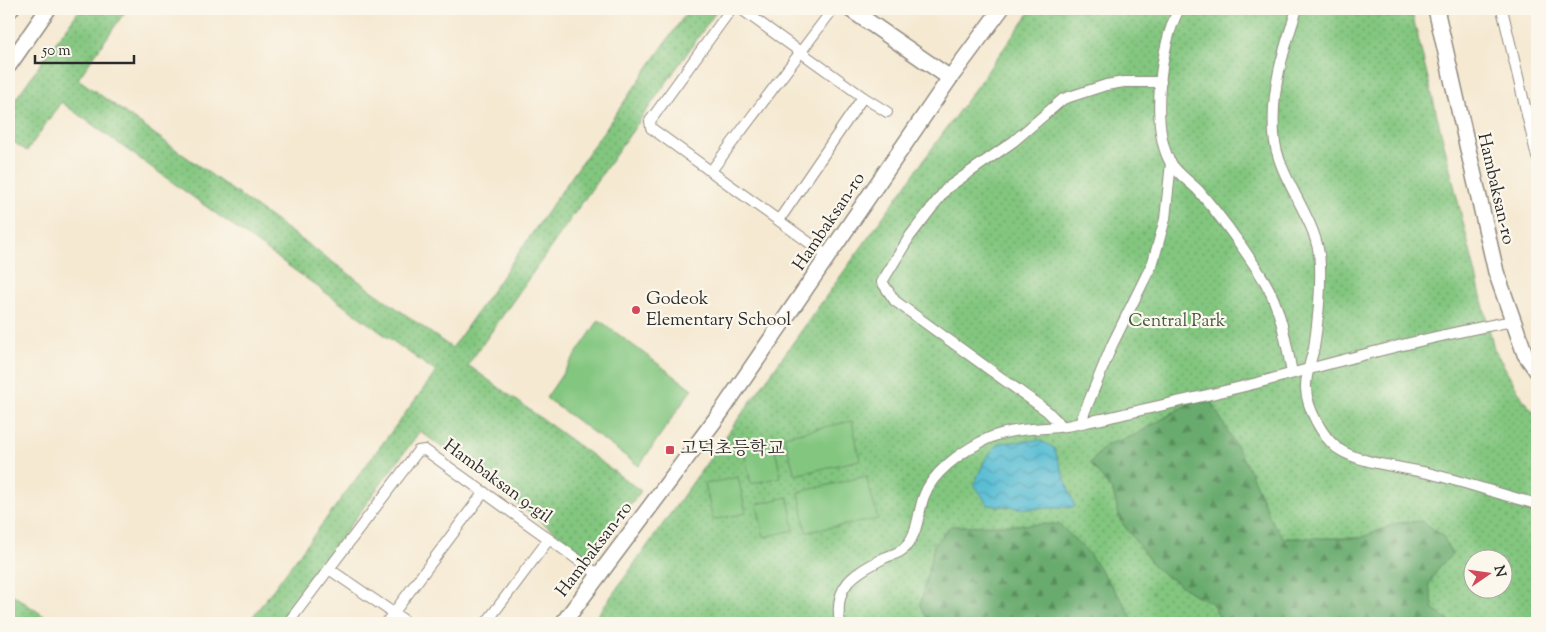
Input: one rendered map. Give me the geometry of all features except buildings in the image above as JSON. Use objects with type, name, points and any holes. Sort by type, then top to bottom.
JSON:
[{"type":"street","points":[[9,65],[48,9]]},
{"type":"street","points":[[731,9],[650,121],[651,128],[829,257]]},
{"type":"street","points":[[740,9],[887,112]]},
{"type":"street","points":[[711,171],[833,9]]},
{"type":"street","points":[[850,9],[950,78]]},
{"type":"street","name":"Hambaksan-ro","points":[[563,623],[721,412],[950,78],[1001,9]]},
{"type":"street","points":[[1179,9],[1174,19],[1166,48],[1161,82],[1160,125],[1164,148],[1171,162],[1199,191],[1265,283],[1277,310],[1292,373]]},
{"type":"street","points":[[1296,9],[1276,78],[1274,136],[1285,171],[1316,241],[1320,263],[1320,297],[1306,388],[1309,402],[1326,436],[1338,449],[1360,458],[1431,474],[1537,504]]},
{"type":"street","name":"Hambaksan-ro","points":[[1436,9],[1491,254],[1525,354],[1537,371]]},
{"type":"street","points":[[1502,9],[1537,157]]},
{"type":"street","points":[[1062,426],[1047,411],[895,301],[882,282],[910,236],[947,188],[1014,141],[1062,99],[1106,85],[1124,82],[1161,82]]},
{"type":"street","points":[[779,220],[863,97]]},
{"type":"street","points":[[1080,423],[1112,345],[1153,262],[1165,218],[1171,162]]},
{"type":"street","points":[[840,623],[838,611],[841,589],[856,574],[902,551],[910,541],[918,525],[924,495],[936,475],[954,459],[981,441],[1001,434],[1080,423],[1456,332],[1513,321]]},
{"type":"street","name":"Hambaksan 9-gil","points":[[288,623],[418,451],[425,450],[549,539],[486,623]]},
{"type":"street","points":[[386,623],[484,492]]},
{"type":"street","points":[[549,539],[599,575]]},
{"type":"street","points":[[328,569],[408,623]]},
{"type":"green space","points":[[80,9],[127,9],[78,79],[452,348],[689,9],[718,9],[468,365],[641,491],[591,559],[420,431],[278,623],[248,623],[436,372],[61,102],[27,151],[9,139],[9,108]]},
{"type":"green space","name":"Central Park","points":[[1032,9],[1411,9],[1494,349],[1523,399],[1537,416],[1537,623],[592,623]]},
{"type":"green space","points":[[599,320],[692,389],[639,466],[546,398]]},
{"type":"green space","points":[[1193,401],[1212,403],[1251,473],[1272,522],[1284,538],[1360,538],[1397,523],[1422,521],[1443,536],[1452,555],[1440,566],[1429,584],[1434,610],[1452,623],[1216,623],[1220,619],[1212,603],[1195,595],[1156,569],[1120,520],[1113,492],[1090,463],[1106,445],[1135,435]]},
{"type":"green space","points":[[852,421],[860,460],[795,475],[784,436]]},
{"type":"green space","points":[[773,440],[781,477],[751,484],[743,447]]},
{"type":"green space","points":[[866,476],[878,519],[806,532],[799,492]]},
{"type":"green space","points":[[738,477],[746,513],[713,520],[705,484]]},
{"type":"green space","points":[[788,497],[794,530],[764,537],[757,504]]},
{"type":"green space","points":[[1059,524],[1088,552],[1123,602],[1135,623],[929,623],[920,605],[934,545],[951,526]]},
{"type":"green space","points":[[9,592],[54,623],[9,623]]},
{"type":"water","points":[[1039,440],[1054,448],[1075,507],[1030,509],[988,505],[974,484],[986,458],[999,443]]},
{"type":"place","name":"Godeok Elementary School","points":[[636,310]]},
{"type":"place","name":"고덕초등학교","points":[[670,450]]}]
